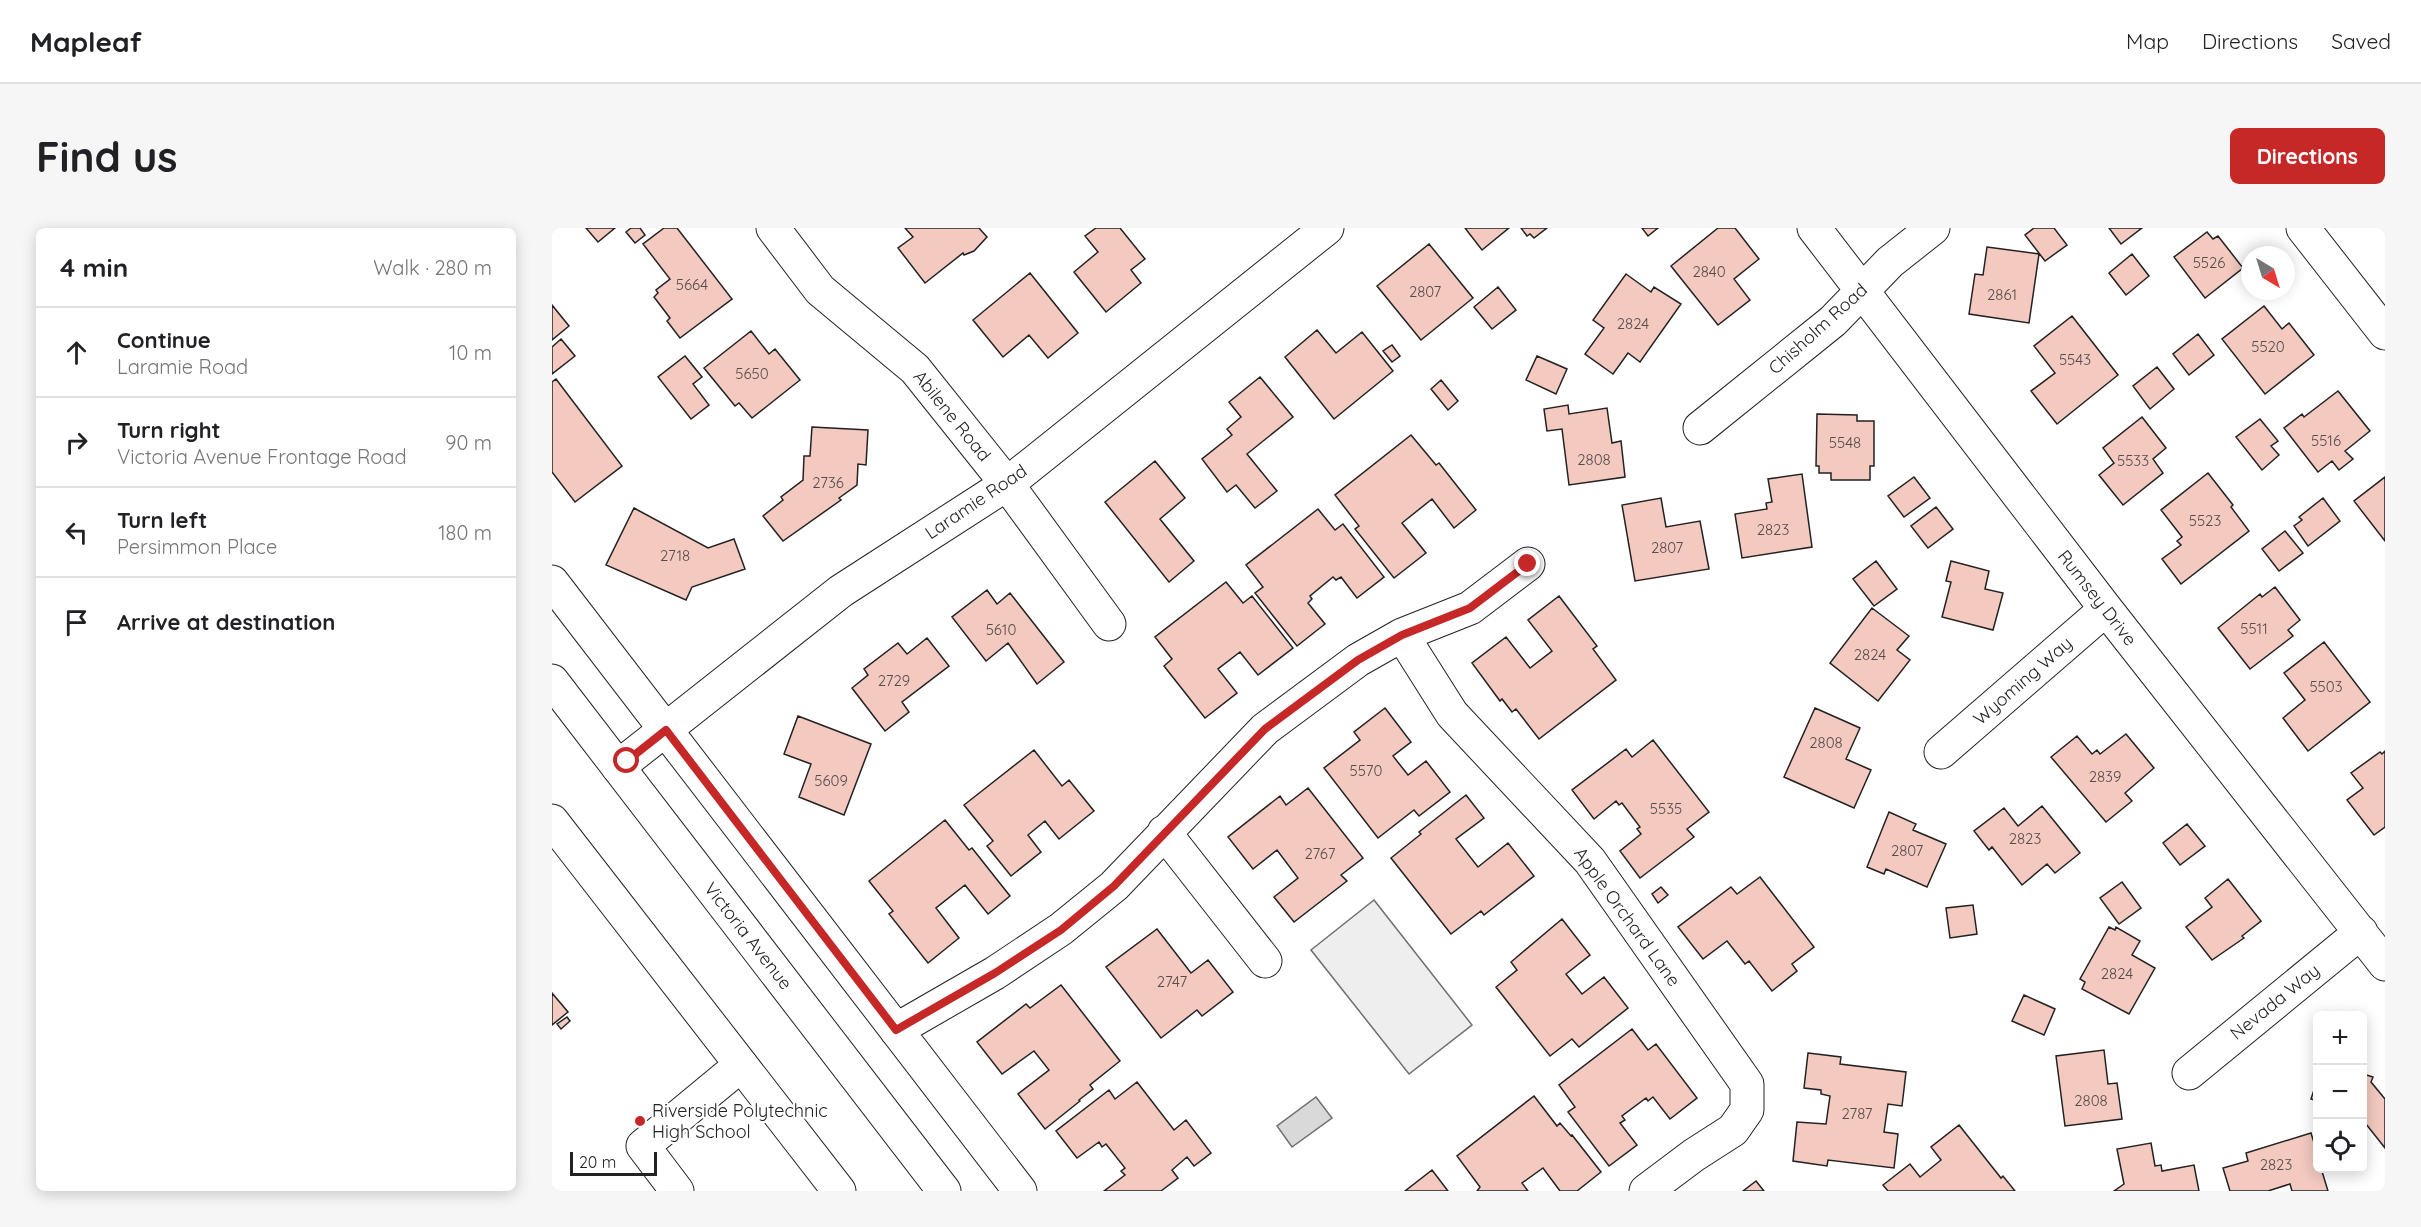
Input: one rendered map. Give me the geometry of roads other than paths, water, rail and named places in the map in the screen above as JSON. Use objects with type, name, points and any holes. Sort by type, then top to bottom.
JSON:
[{"type":"street","name":"Abilene Road","points":[[773,228],[820,290],[915,369],[1007,484],[1109,624]]},
{"type":"street","name":"Laramie Road","points":[[618,767],[841,591],[1007,484],[1327,228]]},
{"type":"street","name":"Rumsey Drive","points":[[1814,228],[2106,609],[2385,964]]},
{"type":"street","name":"Chisholm Road","points":[[1700,428],[1833,321],[1890,262],[1933,228]]},
{"type":"street","points":[[2303,228],[2385,333]]},
{"type":"street","points":[[896,1030],[995,973],[1061,930],[1114,886],[1265,729],[1358,660],[1402,635],[1470,608],[1528,564]]},
{"type":"street","points":[[552,582],[1020,1191]]},
{"type":"street","name":"Wyoming Way","points":[[1941,752],[2106,609]]},
{"type":"street","name":"Apple Orchard Lane","points":[[1402,635],[1452,714],[1590,861],[1747,1084],[1747,1110],[1733,1130],[1694,1155],[1646,1191]]},
{"type":"street","name":"Victoria Avenue","points":[[552,681],[944,1191]]},
{"type":"street","points":[[554,829],[839,1191]]},
{"type":"street","points":[[1164,832],[1265,961]]},
{"type":"street","name":"Nevada Way","points":[[2189,1073],[2361,932]]},
{"type":"street","points":[[677,1191],[643,1146],[741,1065]]},
{"type":"place","name":"Riverside Polytechnic High School","points":[[640,1121]]}]
